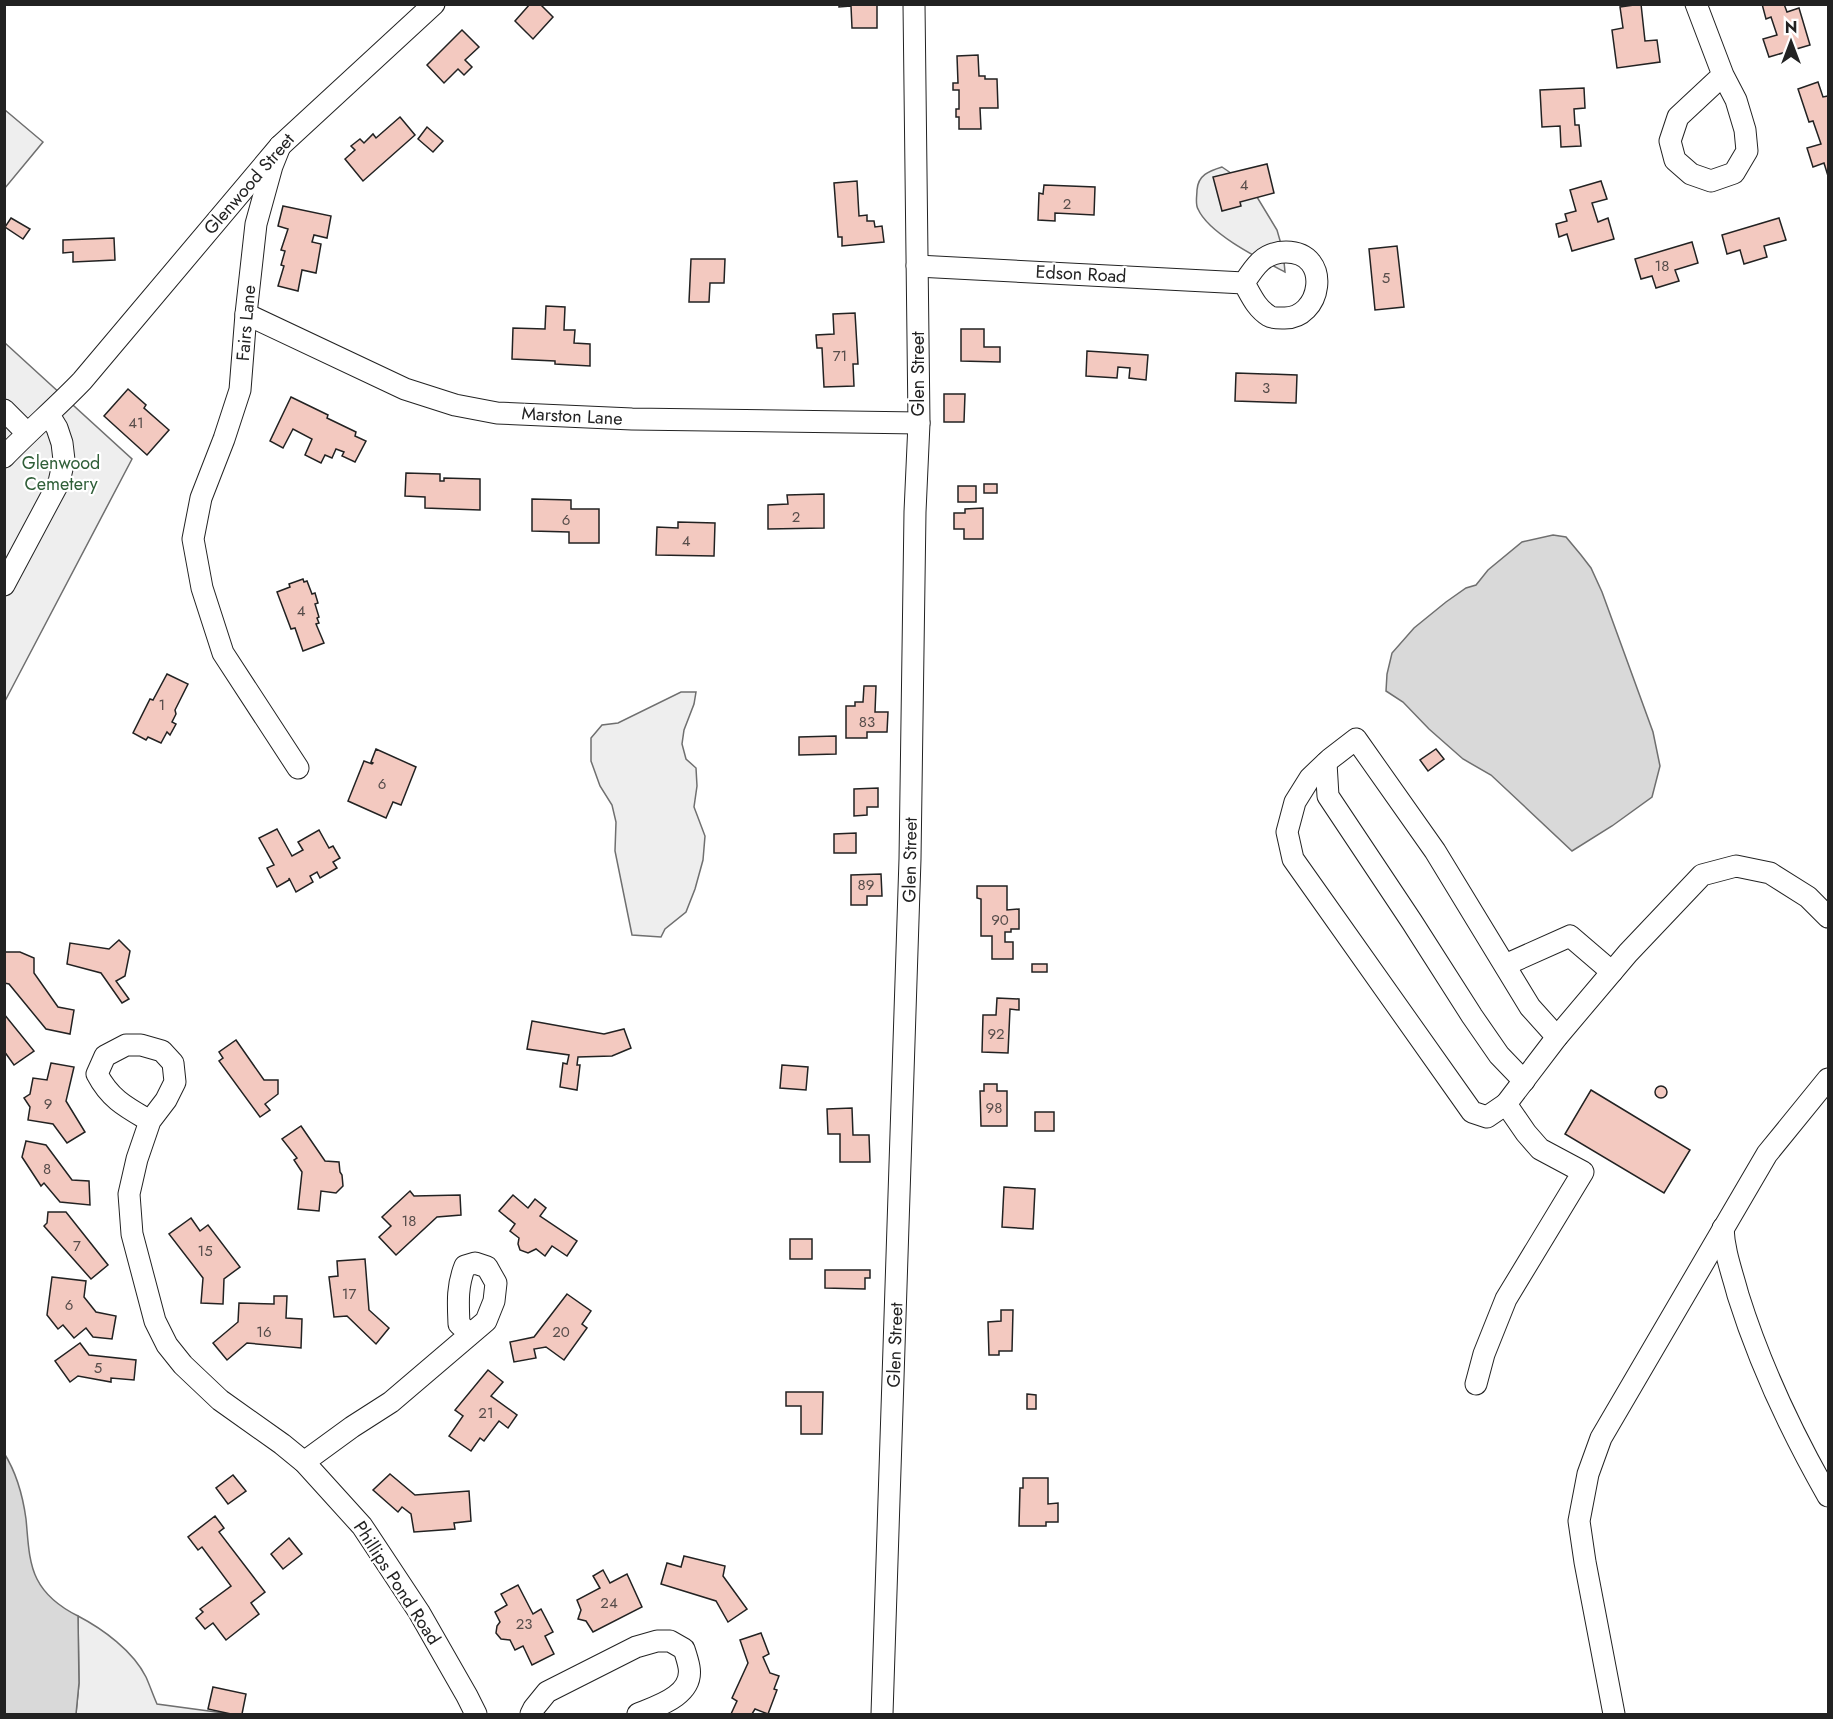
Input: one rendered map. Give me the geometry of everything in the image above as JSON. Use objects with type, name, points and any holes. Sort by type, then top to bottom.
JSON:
[{"type":"street","name":"Glenwood Street","points":[[4,458],[82,381],[279,146],[434,4]]},
{"type":"street","name":"Glen Street","points":[[882,1714],[910,870],[918,423],[914,4]]},
{"type":"street","points":[[1696,4],[1723,75],[1736,100],[1745,130],[1747,151],[1734,173],[1711,181],[1691,174],[1676,160],[1670,141],[1678,117],[1723,75]]},
{"type":"street","name":"Fairs Lane","points":[[279,146],[256,224],[240,390],[201,498],[193,539],[201,588],[223,653],[298,768]]},
{"type":"street","name":"Edson Road","points":[[917,266],[1244,283]]},
{"type":"street","name":"Marston Lane","points":[[246,314],[405,389],[455,405],[497,413],[632,419],[918,423]]},
{"type":"street","points":[[4,410],[27,433]]},
{"type":"street","points":[[4,585],[59,482],[64,460],[62,442],[49,415]]},
{"type":"street","points":[[1557,1037],[1530,1007],[1435,851],[1356,739],[1310,778],[1295,802],[1287,832],[1293,860],[1472,1112],[1487,1117],[1506,1104],[1557,1037],[1628,953],[1702,875],[1736,866],[1770,873],[1808,897],[1828,917]]},
{"type":"street","points":[[1326,763],[1328,796],[1472,1016],[1499,1055],[1524,1081]]},
{"type":"street","points":[[1505,965],[1570,936],[1612,972]]},
{"type":"street","points":[[1614,1714],[1585,1562],[1580,1521],[1587,1474],[1600,1438],[1767,1154],[1828,1078]]},
{"type":"street","points":[[1476,1384],[1484,1354],[1506,1299],[1583,1172],[1540,1149],[1506,1104]]},
{"type":"street","name":"Phillips Pond Road","points":[[150,1121],[137,1159],[129,1194],[132,1234],[155,1321],[166,1345],[183,1365],[220,1400],[304,1462],[362,1526],[419,1612],[476,1714]]},
{"type":"street","points":[[1723,1228],[1724,1248],[1744,1314],[1801,1449],[1828,1497]]},
{"type":"street","points":[[304,1462],[391,1402],[470,1334]]},
{"type":"street","points":[[531,1714],[547,1692],[636,1647],[657,1641],[670,1641],[684,1649],[690,1669],[687,1685],[666,1703],[638,1714]]},
{"type":"green space","points":[[5,110],[43,142],[5,188]]},
{"type":"green space","points":[[1222,167],[1241,180],[1257,197],[1277,230],[1283,251],[1285,272],[1249,253],[1224,236],[1213,228],[1198,209],[1196,200],[1198,185],[1202,177]]},
{"type":"green space","name":"Glenwood Cemetery","points":[[5,343],[132,459],[5,701]]},
{"type":"green space","points":[[681,692],[696,692],[682,744],[686,759],[696,768],[697,786],[694,807],[705,836],[703,860],[686,912],[665,929],[661,937],[632,935],[615,851],[616,822],[612,805],[600,786],[591,761],[591,738],[602,725],[618,723]]},
{"type":"green space","points":[[78,1616],[107,1634],[133,1658],[146,1677],[157,1704],[231,1714],[76,1714],[79,1683]]},
{"type":"shaded area","points":[[1553,535],[1566,537],[1591,568],[1602,592],[1653,732],[1660,766],[1652,797],[1572,851],[1491,775],[1463,759],[1403,702],[1386,691],[1392,653],[1414,628],[1466,588],[1476,585],[1488,570],[1522,542]]},
{"type":"shaded area","points":[[4,1453],[21,1493],[30,1557],[37,1579],[54,1600],[78,1616],[79,1683],[76,1714],[5,1714]]},
{"type":"building","points":[[530,4],[540,4],[553,17],[533,39],[515,21]]},
{"type":"building","points":[[839,4],[877,4],[877,28],[852,28],[851,6],[839,7]]},
{"type":"building","points":[[1641,4],[1645,41],[1657,40],[1660,62],[1617,68],[1612,30],[1623,28],[1620,7]]},
{"type":"building","points":[[1762,4],[1784,4],[1787,12],[1799,8],[1810,45],[1769,57],[1763,39],[1777,35],[1771,17],[1766,19]]},
{"type":"building","points":[[462,30],[479,47],[465,60],[472,67],[464,75],[458,69],[444,83],[427,65]]},
{"type":"building","points":[[978,55],[979,76],[985,76],[985,79],[997,79],[998,108],[980,108],[981,129],[959,129],[956,109],[959,109],[959,90],[953,90],[953,83],[958,83],[957,56]]},
{"type":"building","points":[[1818,82],[1823,97],[1828,96],[1828,176],[1824,163],[1813,167],[1807,148],[1821,144],[1813,121],[1809,122],[1798,89]]},
{"type":"building","points":[[1584,88],[1585,108],[1574,109],[1575,125],[1579,125],[1581,146],[1561,147],[1560,126],[1542,127],[1540,90]]},
{"type":"building","points":[[400,117],[415,135],[363,181],[345,159],[355,150],[351,146],[360,139],[364,143],[373,134],[376,138]]},
{"type":"building","points":[[427,127],[443,141],[433,152],[418,139]]},
{"type":"building","points":[[1267,164],[1274,193],[1240,202],[1241,206],[1222,211],[1213,177]]},
{"type":"building","points":[[857,181],[859,216],[867,215],[867,221],[874,221],[875,227],[882,226],[884,242],[842,246],[842,237],[838,237],[834,183]]},
{"type":"building","points":[[1601,181],[1607,199],[1592,203],[1598,222],[1608,218],[1614,239],[1572,251],[1567,234],[1559,237],[1556,224],[1567,221],[1565,214],[1576,211],[1570,190]]},
{"type":"building","points":[[1044,185],[1095,187],[1094,215],[1055,213],[1055,221],[1038,220],[1039,193],[1043,194]]},
{"type":"building","points":[[283,206],[331,216],[327,238],[314,235],[312,242],[321,244],[316,273],[302,270],[298,291],[278,286],[284,266],[281,265],[285,251],[281,250],[288,229],[278,226]]},
{"type":"building","points":[[11,218],[30,229],[23,239],[5,227]]},
{"type":"building","points":[[1779,218],[1786,240],[1764,246],[1767,257],[1744,264],[1740,250],[1727,254],[1722,235]]},
{"type":"building","points":[[114,238],[115,260],[73,262],[73,252],[63,253],[63,240]]},
{"type":"building","points":[[1692,242],[1698,263],[1675,270],[1679,281],[1656,288],[1652,276],[1641,279],[1635,259]]},
{"type":"building","points":[[1397,246],[1404,307],[1375,310],[1369,249]]},
{"type":"building","points":[[691,259],[725,259],[724,283],[710,283],[709,302],[689,302]]},
{"type":"building","points":[[546,306],[565,307],[564,330],[575,330],[574,343],[590,344],[590,366],[555,364],[555,361],[512,359],[513,328],[545,329]]},
{"type":"building","points":[[855,313],[858,364],[853,364],[854,386],[824,387],[822,348],[817,348],[816,335],[834,334],[833,314]]},
{"type":"building","points":[[961,329],[984,329],[984,347],[1000,347],[1000,362],[961,361]]},
{"type":"building","points":[[1087,351],[1148,355],[1146,380],[1129,378],[1130,368],[1118,367],[1117,378],[1086,376]]},
{"type":"building","points":[[1236,373],[1297,375],[1296,403],[1235,401]]},
{"type":"building","points":[[128,389],[146,405],[144,408],[169,430],[147,455],[104,416]]},
{"type":"building","points":[[944,394],[965,394],[964,422],[944,422]]},
{"type":"building","points":[[291,397],[328,415],[327,418],[356,432],[355,436],[366,441],[355,462],[342,456],[344,452],[336,449],[332,458],[325,455],[321,463],[305,455],[312,439],[293,429],[283,448],[270,441]]},
{"type":"building","points":[[406,473],[440,474],[440,481],[444,481],[444,478],[480,479],[480,510],[425,508],[425,497],[405,496]]},
{"type":"building","points":[[984,484],[997,484],[997,493],[984,493]]},
{"type":"building","points":[[958,486],[976,486],[976,502],[958,502]]},
{"type":"building","points":[[824,494],[824,528],[768,529],[768,505],[788,504],[787,495]]},
{"type":"building","points":[[532,499],[571,500],[571,509],[599,509],[599,543],[569,543],[569,532],[532,531]]},
{"type":"building","points":[[983,508],[983,539],[964,539],[964,529],[954,529],[954,513],[965,513],[965,509]]},
{"type":"building","points":[[678,522],[715,523],[714,556],[656,555],[657,527],[678,528]]},
{"type":"building","points":[[303,579],[304,582],[307,581],[312,594],[315,593],[318,603],[315,604],[319,617],[317,618],[319,623],[316,624],[324,643],[303,651],[295,628],[291,629],[277,592]]},
{"type":"building","points":[[167,674],[188,684],[175,710],[176,714],[172,722],[176,724],[170,735],[167,732],[161,743],[148,737],[146,740],[133,733],[150,699],[153,700]]},
{"type":"building","points":[[864,686],[876,686],[875,712],[888,712],[887,732],[867,732],[867,738],[846,738],[846,706],[855,706],[855,702],[863,702]]},
{"type":"building","points":[[836,736],[836,754],[799,755],[799,737]]},
{"type":"building","points":[[376,749],[416,767],[401,805],[393,802],[386,818],[348,801],[364,761],[373,763],[371,762]]},
{"type":"building","points":[[1436,749],[1444,759],[1428,771],[1420,760]]},
{"type":"building","points":[[878,788],[878,807],[867,807],[867,815],[854,816],[854,789]]},
{"type":"building","points":[[277,829],[292,856],[303,850],[298,842],[319,830],[329,848],[333,846],[340,858],[333,862],[337,868],[320,878],[317,872],[310,876],[313,882],[296,892],[289,878],[277,887],[267,868],[274,865],[259,838]]},
{"type":"building","points":[[856,833],[856,853],[834,853],[834,834]]},
{"type":"building","points":[[881,874],[882,896],[867,896],[867,905],[851,905],[851,875]]},
{"type":"building","points":[[977,886],[1007,886],[1007,910],[1019,909],[1019,929],[1005,932],[1005,942],[1013,942],[1013,959],[992,959],[992,936],[981,936],[981,899],[977,898]]},
{"type":"building","points":[[119,940],[130,951],[125,976],[116,981],[129,999],[122,1003],[101,973],[67,964],[70,943],[109,949]]},
{"type":"building","points":[[4,952],[20,952],[34,958],[34,973],[58,1007],[74,1010],[70,1034],[46,1029],[9,984],[4,983]]},
{"type":"building","points":[[1032,964],[1047,964],[1047,972],[1032,972]]},
{"type":"building","points":[[997,998],[1019,999],[1019,1010],[1010,1009],[1008,1053],[982,1052],[983,1015],[996,1015]]},
{"type":"building","points":[[4,1014],[34,1051],[14,1065],[4,1051]]},
{"type":"building","points":[[532,1021],[604,1034],[624,1029],[631,1048],[612,1056],[578,1057],[577,1065],[580,1065],[577,1090],[560,1087],[563,1063],[567,1064],[569,1055],[527,1049]]},
{"type":"building","points":[[236,1040],[264,1080],[278,1080],[278,1094],[265,1104],[270,1110],[260,1117],[219,1061],[223,1058],[219,1052]]},
{"type":"building","points":[[51,1063],[74,1067],[66,1101],[85,1132],[67,1143],[53,1124],[28,1120],[30,1107],[24,1098],[30,1094],[33,1078],[47,1080]]},
{"type":"building","points":[[782,1065],[808,1067],[806,1090],[780,1088]]},
{"type":"building","points":[[984,1084],[997,1084],[997,1091],[1007,1091],[1007,1126],[981,1126],[980,1091],[984,1091]]},
{"type":"building","points":[[1663,1086],[1667,1092],[1663,1098],[1659,1098],[1655,1090]]},
{"type":"building","points":[[1591,1090],[1690,1150],[1664,1193],[1565,1134]]},
{"type":"building","points":[[852,1108],[853,1135],[869,1135],[870,1162],[840,1162],[840,1134],[828,1134],[827,1109]]},
{"type":"building","points":[[1035,1112],[1054,1112],[1054,1131],[1035,1131]]},
{"type":"building","points":[[301,1126],[325,1161],[339,1162],[342,1175],[343,1186],[336,1193],[321,1191],[319,1211],[298,1209],[302,1172],[294,1160],[297,1158],[282,1139]]},
{"type":"building","points":[[26,1141],[46,1145],[72,1180],[89,1181],[90,1205],[60,1202],[44,1183],[41,1186],[22,1157]]},
{"type":"building","points":[[1004,1187],[1035,1189],[1033,1229],[1002,1227]]},
{"type":"building","points":[[410,1191],[414,1196],[460,1195],[461,1215],[437,1217],[396,1255],[379,1237],[391,1226],[382,1217]]},
{"type":"building","points":[[513,1195],[528,1208],[535,1199],[546,1208],[540,1216],[577,1241],[567,1256],[552,1246],[545,1256],[536,1249],[528,1253],[520,1250],[519,1238],[510,1231],[515,1224],[499,1211]]},
{"type":"building","points":[[48,1212],[66,1212],[108,1265],[91,1279],[44,1226],[47,1223]]},
{"type":"building","points":[[191,1218],[200,1231],[208,1225],[240,1267],[224,1279],[223,1304],[201,1303],[203,1278],[169,1234]]},
{"type":"building","points":[[790,1239],[812,1239],[812,1259],[790,1259]]},
{"type":"building","points":[[365,1259],[369,1310],[389,1328],[376,1344],[347,1316],[334,1317],[329,1277],[338,1276],[337,1261]]},
{"type":"building","points":[[825,1270],[870,1270],[870,1278],[865,1278],[865,1289],[825,1288]]},
{"type":"building","points":[[52,1277],[86,1281],[84,1297],[96,1312],[116,1316],[112,1339],[93,1337],[86,1328],[74,1338],[63,1325],[58,1329],[47,1315]]},
{"type":"building","points":[[567,1294],[591,1311],[582,1324],[587,1328],[564,1360],[546,1347],[534,1349],[536,1358],[514,1362],[510,1342],[534,1337]]},
{"type":"building","points":[[274,1296],[287,1296],[286,1318],[302,1319],[301,1348],[247,1343],[227,1360],[213,1343],[238,1322],[239,1303],[274,1304]]},
{"type":"building","points":[[1001,1310],[1013,1310],[1012,1351],[999,1351],[999,1355],[989,1355],[988,1322],[1001,1321]]},
{"type":"building","points":[[80,1343],[89,1355],[136,1360],[134,1380],[111,1378],[111,1382],[78,1376],[70,1382],[55,1361]]},
{"type":"building","points":[[488,1370],[503,1382],[491,1396],[517,1415],[508,1428],[499,1421],[484,1441],[480,1438],[471,1451],[449,1436],[463,1416],[455,1410]]},
{"type":"building","points":[[786,1392],[823,1392],[822,1434],[801,1434],[801,1406],[786,1406]]},
{"type":"building","points":[[1027,1394],[1036,1395],[1036,1409],[1027,1409]]},
{"type":"building","points":[[390,1474],[415,1495],[469,1491],[471,1521],[454,1523],[455,1529],[414,1532],[411,1514],[402,1507],[398,1512],[373,1490]]},
{"type":"building","points":[[233,1475],[246,1491],[228,1504],[216,1488]]},
{"type":"building","points":[[1023,1478],[1048,1478],[1048,1504],[1058,1503],[1058,1522],[1046,1522],[1046,1526],[1019,1526],[1020,1488],[1023,1488]]},
{"type":"building","points":[[215,1516],[224,1528],[219,1532],[265,1592],[251,1603],[259,1614],[226,1640],[213,1623],[205,1629],[196,1618],[203,1612],[200,1609],[231,1586],[202,1547],[198,1550],[188,1537]]},
{"type":"building","points":[[289,1538],[302,1554],[283,1569],[271,1554]]},
{"type":"building","points":[[684,1556],[725,1566],[723,1576],[747,1609],[728,1622],[716,1601],[661,1584],[667,1563],[681,1567]]},
{"type":"building","points":[[603,1570],[610,1583],[627,1574],[642,1607],[593,1632],[586,1621],[578,1619],[581,1610],[577,1600],[600,1588],[593,1576]]},
{"type":"building","points":[[518,1585],[533,1614],[541,1609],[553,1632],[545,1636],[554,1654],[532,1665],[523,1646],[515,1650],[510,1640],[501,1639],[496,1633],[500,1622],[495,1612],[507,1605],[501,1594]]},
{"type":"building","points":[[761,1633],[769,1654],[763,1657],[770,1673],[779,1676],[774,1689],[777,1690],[768,1714],[755,1709],[752,1714],[731,1714],[737,1701],[732,1698],[748,1663],[740,1640]]},
{"type":"building","points":[[213,1687],[246,1694],[242,1714],[208,1709]]}]
